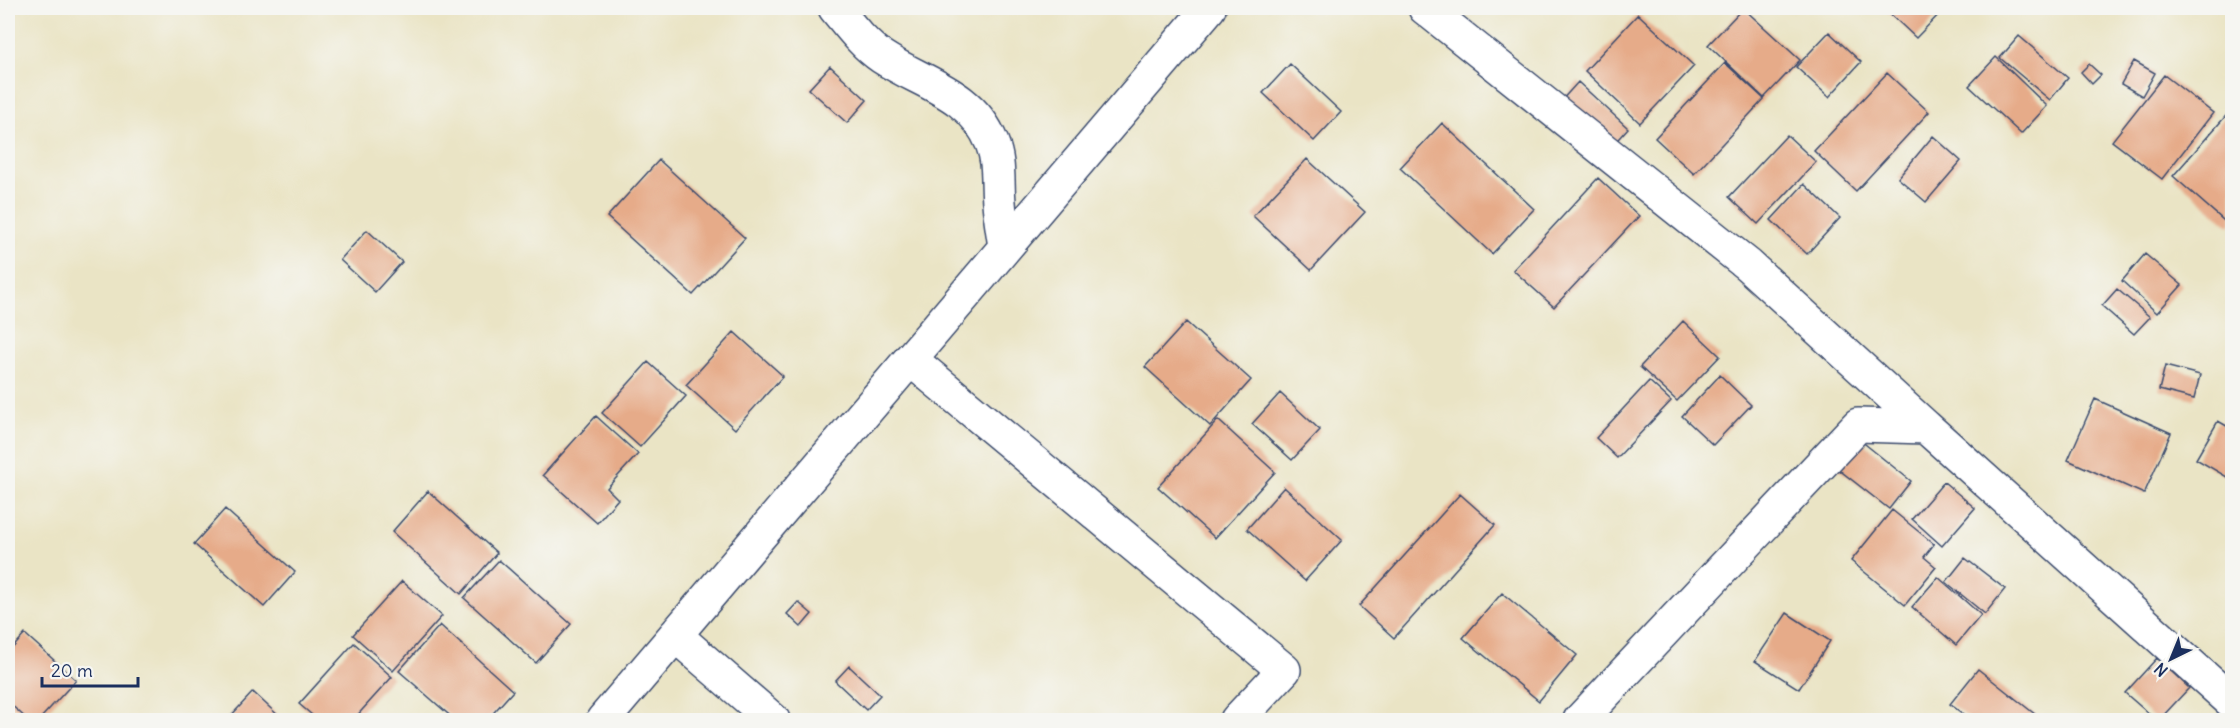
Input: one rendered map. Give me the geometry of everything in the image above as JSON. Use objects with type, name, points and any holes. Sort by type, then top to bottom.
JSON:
[{"type":"street","points":[[835,8],[852,29],[881,57],[968,106],[992,141],[999,168],[999,200],[1005,247]]},
{"type":"street","points":[[603,720],[1209,8]]},
{"type":"street","points":[[1425,8],[1748,265],[2232,702]]},
{"type":"street","points":[[910,359],[1284,670],[1237,720]]},
{"type":"street","points":[[1580,720],[1858,425],[1926,427]]},
{"type":"street","points":[[675,635],[773,720]]},
{"type":"building","points":[[1743,8],[1800,60],[1764,98],[1708,45]]},
{"type":"building","points":[[1884,8],[1945,8],[1916,38]]},
{"type":"building","points":[[1638,14],[1694,66],[1640,123],[1585,71]]},
{"type":"building","points":[[1829,32],[1861,62],[1829,97],[1796,67]]},
{"type":"building","points":[[2019,36],[2068,78],[2050,100],[2000,58]]},
{"type":"building","points":[[1996,57],[2047,106],[2021,134],[1969,86]]},
{"type":"building","points":[[2134,61],[2155,73],[2142,96],[2121,84]]},
{"type":"building","points":[[1725,63],[1764,99],[1694,174],[1655,138]]},
{"type":"building","points":[[1290,64],[1341,112],[1314,141],[1263,93]]},
{"type":"building","points":[[2089,64],[2101,75],[2092,84],[2081,72]]},
{"type":"building","points":[[830,66],[867,100],[847,123],[809,89]]},
{"type":"building","points":[[1887,73],[1929,112],[1856,191],[1814,151]]},
{"type":"building","points":[[2164,75],[2213,113],[2162,179],[2112,141]]},
{"type":"building","points":[[1578,82],[1628,128],[1610,148],[1560,102]]},
{"type":"building","points":[[2232,109],[2232,223],[2230,226],[2173,176]]},
{"type":"building","points":[[1442,123],[1534,209],[1492,254],[1400,168]]},
{"type":"building","points":[[1787,135],[1816,162],[1758,224],[1729,197]]},
{"type":"building","points":[[1933,136],[1961,161],[1926,202],[1898,178]]},
{"type":"building","points":[[1307,159],[1365,212],[1311,270],[1253,216]]},
{"type":"building","points":[[659,160],[745,238],[693,295],[607,217]]},
{"type":"building","points":[[1598,178],[1639,216],[1554,307],[1513,270]]},
{"type":"building","points":[[1804,184],[1840,218],[1807,254],[1771,220]]},
{"type":"building","points":[[367,230],[402,262],[375,292],[340,260]]},
{"type":"building","points":[[2145,254],[2182,285],[2157,313],[2122,281]]},
{"type":"building","points":[[2117,289],[2150,317],[2134,334],[2102,306]]},
{"type":"building","points":[[1683,321],[1720,356],[1677,401],[1640,367]]},
{"type":"building","points":[[1186,322],[1251,380],[1210,426],[1145,367]]},
{"type":"building","points":[[734,332],[783,376],[735,429],[686,385]]},
{"type":"building","points":[[648,362],[686,396],[640,447],[602,413]]},
{"type":"building","points":[[2165,366],[2200,375],[2194,399],[2159,390]]},
{"type":"building","points":[[1720,375],[1751,405],[1713,445],[1682,416]]},
{"type":"building","points":[[1649,381],[1671,401],[1617,458],[1596,438]]},
{"type":"building","points":[[1280,393],[1320,430],[1292,460],[1252,424]]},
{"type":"building","points":[[2095,399],[2171,433],[2144,494],[2068,460]]},
{"type":"building","points":[[596,416],[638,454],[607,488],[618,499],[597,523],[543,475]]},
{"type":"building","points":[[1218,420],[1275,472],[1215,538],[1158,487]]},
{"type":"building","points":[[2218,421],[2232,429],[2232,480],[2196,459]]},
{"type":"building","points":[[1855,436],[1911,481],[1889,509],[1833,465]]},
{"type":"building","points":[[1944,482],[1975,508],[1942,546],[1912,519]]},
{"type":"building","points":[[1284,487],[1342,540],[1305,581],[1247,529]]},
{"type":"building","points":[[428,491],[497,553],[461,594],[392,532]]},
{"type":"building","points":[[1460,494],[1495,525],[1394,638],[1359,606]]},
{"type":"building","points":[[225,509],[295,572],[264,607],[194,544]]},
{"type":"building","points":[[1892,510],[1934,544],[1924,557],[1936,567],[1905,605],[1851,561]]},
{"type":"building","points":[[1965,558],[2005,589],[1985,614],[1946,582]]},
{"type":"building","points":[[499,560],[571,624],[536,663],[464,598]]},
{"type":"building","points":[[1938,577],[1981,615],[1956,645],[1912,607]]},
{"type":"building","points":[[402,581],[442,616],[393,671],[353,635]]},
{"type":"building","points":[[1502,593],[1577,655],[1539,701],[1463,638]]},
{"type":"building","points":[[798,602],[812,614],[801,627],[787,614]]},
{"type":"building","points":[[1787,613],[1830,641],[1799,689],[1755,661]]},
{"type":"building","points":[[440,625],[513,691],[487,720],[455,720],[399,671]]},
{"type":"building","points":[[25,634],[76,680],[39,720],[28,720],[8,702],[8,653]]},
{"type":"building","points":[[354,643],[392,677],[353,720],[318,720],[299,704]]},
{"type":"building","points":[[2157,658],[2189,688],[2159,720],[2156,720],[2125,693]]},
{"type":"building","points":[[849,666],[880,695],[866,710],[835,681]]},
{"type":"building","points":[[1978,669],[2036,715],[2031,720],[1971,720],[1950,704]]},
{"type":"building","points":[[253,692],[283,720],[227,720]]}]
